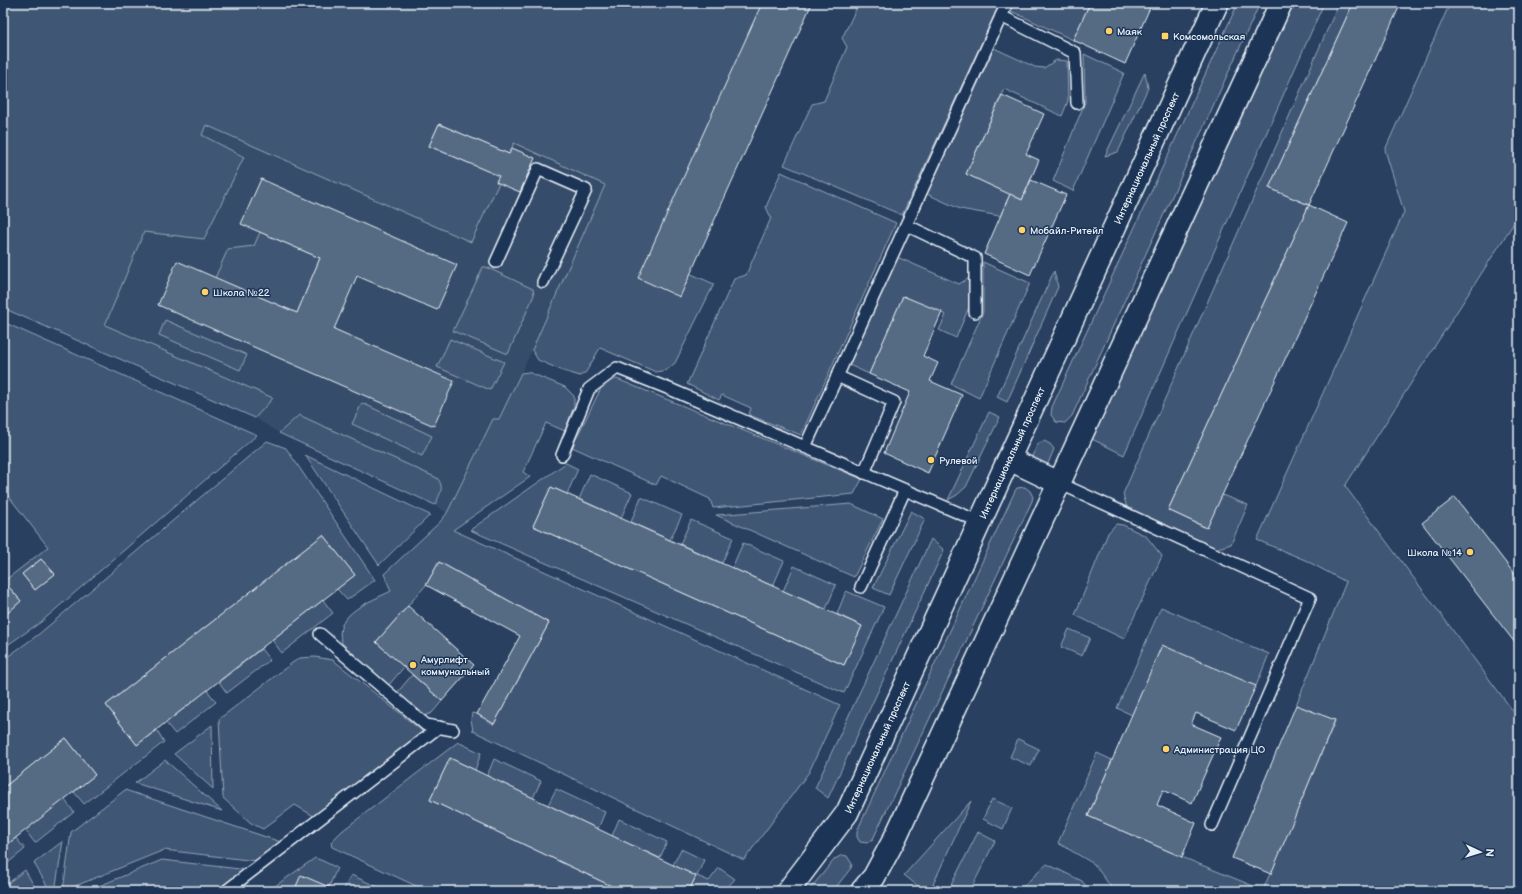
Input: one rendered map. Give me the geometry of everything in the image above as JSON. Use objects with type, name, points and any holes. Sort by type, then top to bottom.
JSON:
[{"type":"main road","name":"Интернациональный проспект","points":[[788,891],[847,813],[1217,3]]},
{"type":"main road","points":[[862,891],[874,877],[896,836],[1280,3]]},
{"type":"main road","points":[[1009,459],[1059,483]]},
{"type":"lane","points":[[805,447],[1007,3]]},
{"type":"lane","points":[[1001,16],[1075,53],[1077,104]]},
{"type":"lane","points":[[496,262],[538,169],[586,190],[544,282]]},
{"type":"lane","points":[[906,225],[975,258],[976,312]]},
{"type":"lane","points":[[562,455],[589,389],[616,368],[980,522]]},
{"type":"lane","points":[[837,376],[894,402],[864,473]]},
{"type":"lane","points":[[1059,483],[1310,598],[1212,825]]},
{"type":"lane","points":[[861,587],[906,490]]},
{"type":"lane","points":[[320,634],[426,725],[453,730]]},
{"type":"lane","points":[[226,891],[439,727]]},
{"type":"shaded area","points":[[7,3],[762,3],[689,273],[714,284],[675,363],[667,370],[656,372],[600,348],[586,372],[580,376],[563,371],[538,360],[532,350],[605,185],[514,143],[509,154],[439,124],[429,146],[499,176],[496,181],[499,183],[471,242],[206,125],[202,135],[244,157],[204,239],[144,232],[105,325],[273,398],[255,418],[3,308],[3,11]]},
{"type":"shaded area","points":[[454,3],[605,185],[532,350],[499,419],[493,419],[447,513],[435,505],[279,433],[255,418],[3,308],[3,215]]},
{"type":"shaded area","points":[[859,3],[1000,3],[902,215],[784,165],[812,104],[824,101],[847,47],[842,38]]},
{"type":"shaded area","points":[[1014,3],[1090,3],[1073,40],[1011,11]]},
{"type":"shaded area","points":[[1238,3],[1260,3],[1072,416],[1065,423],[1056,422],[1051,415],[1052,407]]},
{"type":"shaded area","points":[[1292,3],[1324,3],[1124,455],[1092,439]]},
{"type":"shaded area","points":[[1339,3],[1353,3],[1269,188],[1309,205],[1168,510],[1206,528],[1222,495],[1248,505],[1231,544],[1215,549],[1127,508],[1123,494]]},
{"type":"shaded area","points":[[1450,3],[1519,3],[1519,215],[1345,486],[1519,719],[1519,891],[1114,891],[1094,864],[1058,843],[1097,753],[1112,760],[1088,816],[1263,890],[1335,721],[1296,705],[1346,582],[1305,560],[1257,540],[1404,212],[1385,150]]},
{"type":"shaded area","points":[[994,48],[1035,67],[1044,68],[1056,60],[1067,61],[1068,101],[1062,116],[1004,89],[966,174],[1010,194],[1000,216],[960,209],[927,194]]},
{"type":"shaded area","points":[[1084,54],[1124,73],[1073,191],[1053,181],[1085,102]]},
{"type":"shaded area","points":[[1145,72],[1148,88],[1118,152],[1105,156]]},
{"type":"shaded area","points":[[781,172],[896,223],[801,435],[749,415],[751,408],[722,395],[719,400],[687,384],[734,279],[746,275],[771,218],[766,207]]},
{"type":"shaded area","points":[[260,232],[320,258],[297,313],[215,278],[228,249],[254,246]]},
{"type":"shaded area","points":[[897,257],[959,284],[969,278],[969,307],[956,338],[939,330],[946,315],[903,296],[869,374],[849,365]]},
{"type":"shaded area","points":[[983,262],[1030,283],[979,398],[951,384],[983,312]]},
{"type":"shaded area","points":[[483,267],[486,267],[533,289],[534,295],[508,354],[453,331]]},
{"type":"shaded area","points":[[1054,271],[1058,287],[1007,402],[997,397]]},
{"type":"shaded area","points":[[165,320],[247,355],[240,370],[159,335]]},
{"type":"shaded area","points":[[3,322],[257,435],[41,622],[3,648],[3,617],[21,601],[8,586],[3,590],[3,582],[48,547],[3,489]],"holes":[[[41,559],[55,574],[35,590],[22,574]]]},
{"type":"shaded area","points":[[450,339],[504,362],[490,390],[437,367]]},
{"type":"shaded area","points":[[528,372],[565,387],[574,396],[574,406],[565,431],[546,423],[523,472],[530,477],[453,530],[840,705],[809,772],[744,860],[473,731],[471,719],[472,713],[477,714],[494,724],[549,623],[439,562],[426,585],[376,642],[404,667],[388,686],[342,643],[340,633],[342,624],[348,616],[364,604],[391,591],[384,574],[440,522],[447,513],[493,419],[499,419],[521,373]]},
{"type":"shaded area","points":[[617,379],[862,479],[854,494],[713,508],[710,499],[661,476],[656,485],[572,447],[603,384],[609,380]]},
{"type":"shaded area","points":[[362,403],[432,436],[422,456],[352,424]]},
{"type":"shaded area","points":[[989,412],[1000,417],[966,487],[957,495],[948,500]]},
{"type":"shaded area","points":[[299,415],[437,478],[441,484],[441,488],[435,505],[279,433]]},
{"type":"shaded area","points":[[267,441],[286,448],[375,580],[347,600],[337,589],[355,575],[323,535],[106,705],[137,745],[157,730],[164,742],[84,804],[74,792],[95,775],[66,738],[3,788],[3,660],[39,634]]},
{"type":"shaded area","points":[[1044,441],[1050,444],[1054,449],[1047,466],[1031,458],[1038,444]]},
{"type":"shaded area","points":[[305,455],[430,515],[379,565]]},
{"type":"shaded area","points":[[566,463],[578,469],[567,494],[551,487],[533,526],[844,665],[862,626],[837,614],[846,591],[884,607],[844,693],[470,530]]},
{"type":"shaded area","points":[[590,474],[632,493],[621,518],[579,499]]},
{"type":"shaded area","points":[[1025,487],[1030,491],[1033,497],[1032,501],[873,839],[867,843],[860,842],[857,837],[857,831],[1015,491],[1017,488]]},
{"type":"shaded area","points":[[641,497],[682,515],[670,540],[631,522]]},
{"type":"shaded area","points":[[851,504],[883,519],[854,577],[716,515]]},
{"type":"shaded area","points":[[911,511],[925,519],[889,595],[873,588]]},
{"type":"shaded area","points":[[691,520],[733,538],[722,563],[680,544]]},
{"type":"shaded area","points":[[1116,524],[1123,525],[1146,536],[1162,556],[1124,639],[1075,615],[1108,533]]},
{"type":"shaded area","points":[[931,539],[944,550],[828,798],[815,788]]},
{"type":"shaded area","points":[[743,543],[784,561],[773,586],[732,568]]},
{"type":"shaded area","points":[[794,566],[836,585],[826,609],[783,591]]},
{"type":"shaded area","points":[[323,600],[333,613],[282,653],[272,640]]},
{"type":"shaded area","points":[[1161,607],[1269,654],[1256,686],[1132,715],[1117,708]]},
{"type":"shaded area","points":[[1069,629],[1090,638],[1082,656],[1061,647]]},
{"type":"shaded area","points":[[261,649],[270,660],[227,693],[219,682]]},
{"type":"shaded area","points":[[315,657],[333,660],[426,734],[317,818],[295,805],[263,829],[251,823],[223,798],[219,719],[292,663],[300,658]]},
{"type":"shaded area","points":[[412,675],[442,701],[432,713],[424,716],[396,694]]},
{"type":"shaded area","points":[[207,690],[216,702],[175,734],[166,723]]},
{"type":"shaded area","points":[[212,725],[213,789],[174,754]]},
{"type":"shaded area","points":[[1018,739],[1039,749],[1031,766],[1010,757]]},
{"type":"shaded area","points":[[458,742],[481,753],[475,770],[450,758],[430,800],[622,891],[427,891],[332,847],[331,842],[342,831]]},
{"type":"shaded area","points":[[494,759],[541,781],[533,798],[487,776]]},
{"type":"shaded area","points":[[165,760],[222,811],[135,783]]},
{"type":"shaded area","points":[[556,789],[605,812],[598,829],[548,805]]},
{"type":"shaded area","points":[[125,790],[281,842],[256,861],[164,850],[63,891],[71,832]]},
{"type":"shaded area","points":[[64,799],[74,812],[35,843],[25,830]]},
{"type":"shaded area","points":[[992,799],[1012,808],[1003,829],[983,819]]},
{"type":"shaded area","points":[[971,801],[930,891],[924,891],[904,875]]},
{"type":"shaded area","points":[[619,819],[667,842],[660,858],[612,836]]},
{"type":"shaded area","points":[[978,832],[995,841],[970,891],[964,891],[951,885]]},
{"type":"shaded area","points":[[16,838],[25,849],[3,867],[3,848]]},
{"type":"shaded area","points":[[63,841],[55,891],[50,891],[34,863]]},
{"type":"shaded area","points":[[681,849],[704,860],[697,876],[709,881],[719,868],[735,879],[724,891],[689,891],[696,876],[673,865]]},
{"type":"shaded area","points":[[842,855],[847,856],[852,864],[851,868],[833,891],[808,891],[835,859]]},
{"type":"shaded area","points":[[315,858],[337,868],[329,887],[294,891],[268,891]]},
{"type":"shaded area","points":[[162,860],[248,870],[219,891],[87,891]]},
{"type":"shaded area","points":[[1047,864],[1082,881],[1090,891],[1018,891]]},
{"type":"shaded area","points":[[25,870],[37,891],[3,891],[3,887]]},
{"type":"shaded area","points":[[351,875],[387,891],[343,891]]},
{"type":"building","points":[[762,3],[812,3],[680,297],[638,278]]},
{"type":"building","name":"Маяк","points":[[1090,3],[1152,3],[1125,64],[1073,40]]},
{"type":"building","points":[[1353,3],[1401,3],[1309,205],[1269,188]]},
{"type":"building","points":[[1002,95],[1044,114],[1026,154],[1039,160],[1022,200],[966,174]]},
{"type":"building","points":[[439,124],[509,154],[512,148],[535,158],[520,192],[496,182],[499,176],[429,146]]},
{"type":"building","name":"Школа №22","points":[[261,179],[457,265],[437,310],[357,276],[334,329],[454,381],[434,426],[158,305],[177,261],[297,313],[320,258],[241,224]]},
{"type":"building","name":"Мобайл-Ритейл","points":[[1031,180],[1066,195],[1030,275],[984,254],[1010,194],[1022,200]]},
{"type":"building","points":[[1309,205],[1348,223],[1207,528],[1168,510]]},
{"type":"building","points":[[903,296],[942,312],[923,356],[938,363],[930,381],[962,395],[928,473],[884,453],[910,392],[869,374]]},
{"type":"building","points":[[551,487],[862,626],[844,665],[533,526]]},
{"type":"building","name":"Школа №14","points":[[1455,497],[1519,580],[1519,648],[1422,523]]},
{"type":"building","points":[[323,535],[355,575],[137,745],[106,705]]},
{"type":"building","points":[[41,559],[55,574],[35,590],[22,574]]},
{"type":"building","points":[[439,562],[549,623],[494,724],[477,714],[520,636],[426,585]]},
{"type":"building","points":[[8,586],[21,601],[3,617],[3,590]]},
{"type":"building","points":[[408,606],[474,665],[442,701],[376,642]]},
{"type":"building","name":"Администрация ЦО","points":[[1162,645],[1256,686],[1236,730],[1196,713],[1191,724],[1221,737],[1192,803],[1163,790],[1157,805],[1196,823],[1182,857],[1088,816]]},
{"type":"building","points":[[1296,705],[1335,720],[1271,874],[1232,858]]},
{"type":"building","points":[[66,738],[95,775],[3,848],[3,788]]},
{"type":"building","points":[[450,758],[696,876],[689,891],[622,891],[430,800]]},
{"type":"building","points":[[301,875],[329,887],[337,891],[294,891]]},
{"type":"place","name":"Маяк","points":[[1109,31]]},
{"type":"place","name":"Комсомольская","points":[[1165,36]]},
{"type":"place","name":"Мобайл-Ритейл","points":[[1022,230]]},
{"type":"place","name":"Школа №22","points":[[205,292]]},
{"type":"place","name":"Рулевой","points":[[931,460]]},
{"type":"place","name":"Школа №14","points":[[1470,552]]},
{"type":"place","name":"Амурлифт коммунальный","points":[[413,665]]},
{"type":"place","name":"Администрация ЦО","points":[[1166,749]]}]
